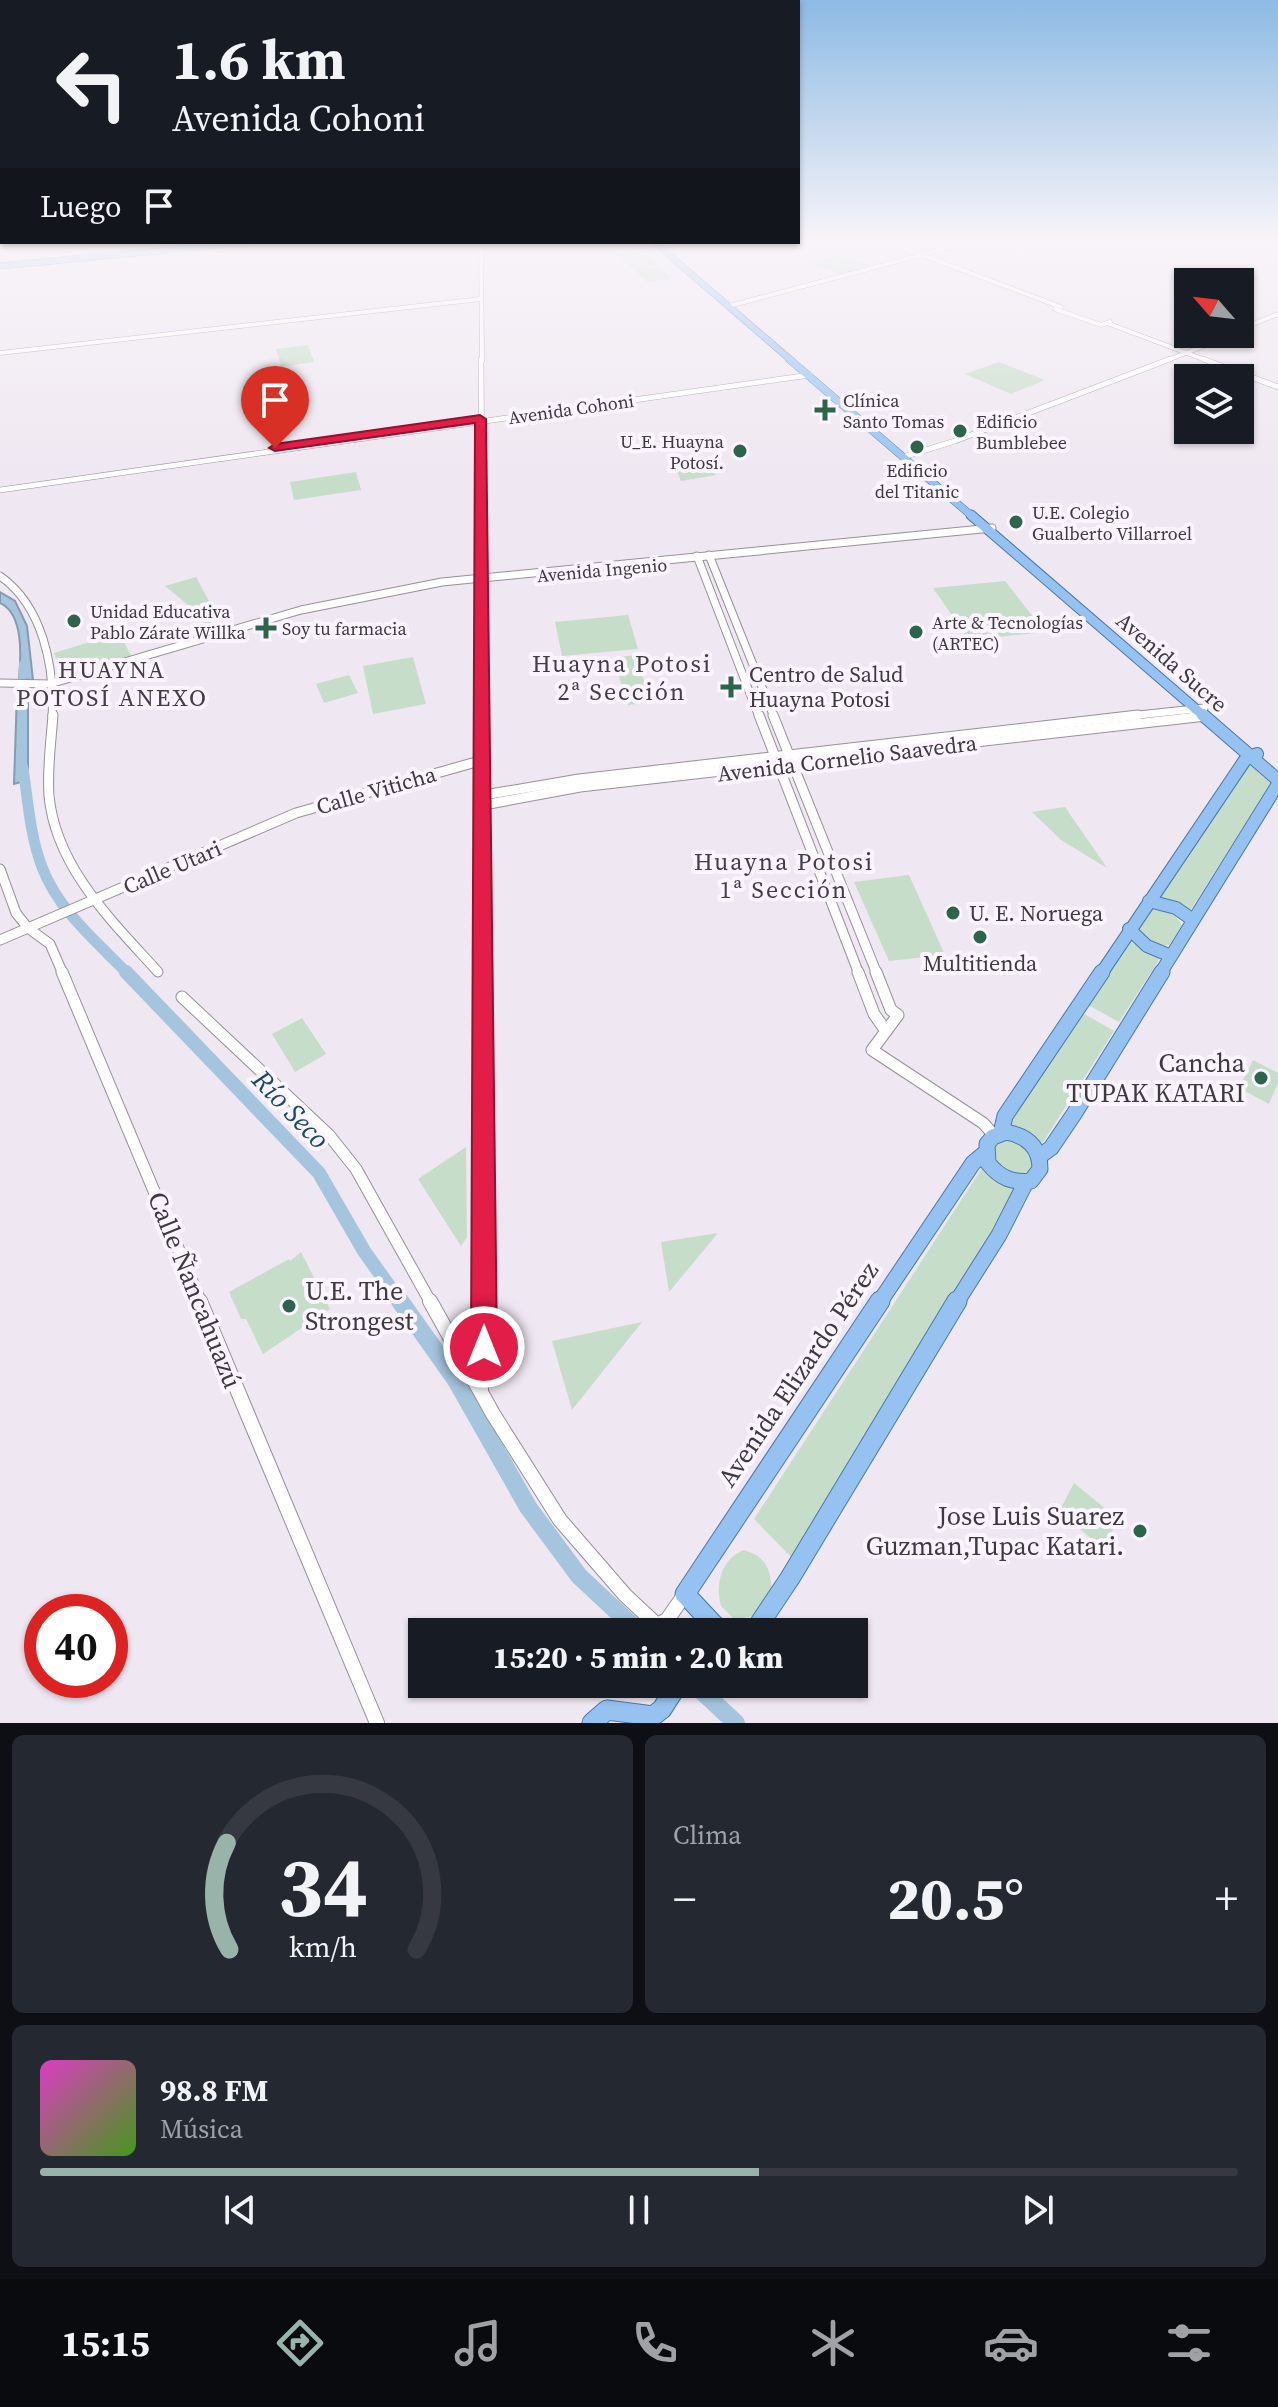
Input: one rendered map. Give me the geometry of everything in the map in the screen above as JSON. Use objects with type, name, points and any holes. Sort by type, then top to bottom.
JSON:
[{"type":"main road","points":[[747,318],[904,456]]},
{"type":"main road","points":[[747,318],[904,456]]},
{"type":"main road","name":"Avenida Sucre","points":[[904,456],[1254,755],[1278,771]]},
{"type":"main road","points":[[1026,1182],[1010,1181],[999,1176],[988,1163],[986,1145],[997,1134],[1005,1116],[1129,929],[1224,792],[1254,755]]},
{"type":"main road","name":"Avenida Sucre","points":[[1254,755],[1278,782]]},
{"type":"main road","points":[[1040,1156],[1051,1148],[1074,1114],[1278,782]]},
{"type":"main road","points":[[1149,901],[1171,905],[1193,920]]},
{"type":"main road","points":[[1129,929],[1147,946],[1171,956]]},
{"type":"main road","points":[[763,1618],[999,1235],[1021,1198],[1026,1182],[1039,1172],[1040,1156],[1035,1147],[1022,1136],[997,1134]]},
{"type":"main road","name":"Avenida Elizardo Pérez","points":[[685,1594],[973,1163],[985,1153]]},
{"type":"main road","points":[[685,1594],[707,1618]]},
{"type":"main road","points":[[592,1723],[607,1710],[645,1717],[662,1709],[669,1698]]},
{"type":"street","points":[[0,353],[308,318]]},
{"type":"street","points":[[481,318],[485,1191],[481,1391]]},
{"type":"street","points":[[1091,318],[1278,387]]},
{"type":"street","points":[[1184,352],[1194,348]]},
{"type":"street","points":[[904,456],[1195,348]]},
{"type":"street","name":"Avenida Cohoni","points":[[0,488],[808,374]]},
{"type":"street","name":"Avenida Ingenio","points":[[0,683],[50,686],[210,639],[353,604],[481,578],[992,531]]},
{"type":"street","points":[[710,557],[891,1010],[898,1015],[872,1050],[997,1134]]},
{"type":"street","points":[[699,558],[874,1014],[886,1031]]},
{"type":"street","points":[[0,576],[16,586],[33,613],[40,633],[53,704],[48,777],[51,808],[75,876],[158,972]]},
{"type":"street","name":"Avenida Cornelio Saavedra","points":[[484,800],[790,760],[1204,712]]},
{"type":"street","name":"Calle Viticha","points":[[270,825],[324,803],[483,760]]},
{"type":"street","name":"Calle Utari","points":[[0,940],[270,825]]},
{"type":"street","name":"Calle Ñancahuazú","points":[[0,869],[25,929],[50,944],[377,1723]]},
{"type":"street","points":[[182,997],[329,1135],[356,1169],[481,1391],[560,1520],[647,1619],[657,1625],[667,1620],[685,1594]]},
{"type":"green space","points":[[308,345],[314,362],[281,367],[276,349]]},
{"type":"green space","points":[[999,362],[1045,380],[1011,394],[965,374]]},
{"type":"green space","points":[[689,457],[705,476],[701,469],[710,468],[716,475],[681,481],[672,460]]},
{"type":"green space","points":[[356,472],[361,490],[294,500],[290,482]]},
{"type":"green space","points":[[196,577],[225,630],[213,633],[199,614],[165,586]]},
{"type":"green space","points":[[1005,581],[1045,632],[969,640],[933,588]]},
{"type":"green space","points":[[628,615],[638,649],[562,656],[555,622]]},
{"type":"green space","points":[[119,633],[132,657],[62,680],[58,671],[108,654],[60,669],[54,653]]},
{"type":"green space","points":[[635,655],[652,702],[628,705],[618,673],[626,671],[623,671],[619,657]]},
{"type":"green space","points":[[413,657],[426,704],[373,714],[363,666]]},
{"type":"green space","points":[[349,675],[358,693],[324,703],[316,684]]},
{"type":"green space","points":[[1249,763],[1272,782],[1188,914],[1157,899]]},
{"type":"green space","points":[[1065,807],[1107,868],[1061,840],[1032,812]]},
{"type":"green space","points":[[909,875],[945,955],[889,961],[854,882]]},
{"type":"green space","points":[[1159,908],[1173,913],[1182,925],[1169,945],[1154,944],[1137,928],[1151,909]]},
{"type":"green space","points":[[1131,942],[1161,957],[1119,1022],[1088,1005]]},
{"type":"green space","points":[[1081,1012],[1114,1031],[1040,1147],[1030,1133],[1006,1126]]},
{"type":"green space","points":[[302,1018],[326,1054],[295,1072],[272,1034]]},
{"type":"green space","name":"Cancha TUPAK KATARI","points":[[1253,1060],[1278,1073],[1278,1083],[1269,1104],[1239,1088]]},
{"type":"green space","points":[[1010,1139],[1028,1147],[1034,1164],[1028,1174],[1016,1176],[997,1164],[995,1146]]},
{"type":"green space","points":[[466,1147],[467,1237],[461,1246],[418,1179]]},
{"type":"green space","points":[[984,1165],[1000,1185],[1020,1189],[791,1557],[754,1519]]},
{"type":"green space","points":[[718,1233],[669,1292],[661,1242]]},
{"type":"green space","points":[[301,1252],[330,1309],[263,1354],[246,1319],[241,1319],[229,1292],[290,1261]]},
{"type":"green space","points":[[642,1322],[572,1410],[552,1341]]},
{"type":"green space","points":[[1074,1483],[1118,1519],[1104,1549],[1059,1512]]},
{"type":"green space","points":[[744,1550],[762,1560],[770,1576],[772,1591],[756,1615],[743,1618],[733,1618],[721,1606],[719,1589],[725,1566]]},
{"type":"water","points":[[0,592],[15,601],[27,626],[33,680],[19,679],[17,626],[8,609],[0,603]]},
{"type":"water","points":[[17,692],[28,692],[28,780],[14,784]]},
{"type":"waterway","name":"Río Seco","points":[[21,707],[23,664]]},
{"type":"waterway","name":"Río Seco","points":[[23,768],[35,843],[49,883],[79,925],[126,972]]},
{"type":"waterway","name":"Río Seco","points":[[126,972],[319,1173],[364,1251],[401,1303]]},
{"type":"waterway","name":"Río Seco","points":[[400,1301],[456,1380],[528,1507],[579,1576],[624,1618]]},
{"type":"waterway","name":"Río Seco","points":[[709,1698],[736,1723]]},
{"type":"place","name":"Clínica Santo Tomas","points":[[825,410]]},
{"type":"place","name":"Edificio Bumblebee","points":[[960,431]]},
{"type":"place","name":"Edificio del Titanic","points":[[917,447]]},
{"type":"place","name":"U_E. Huayna Potosí.","points":[[740,451]]},
{"type":"place","name":"U.E. Colegio Gualberto Villarroel","points":[[1016,522]]},
{"type":"place","name":"Unidad Educativa Pablo Zárate Willka","points":[[74,621]]},
{"type":"place","name":"Soy tu farmacia","points":[[266,628]]},
{"type":"place","name":"Arte & Tecnologías (ARTEC)","points":[[916,632]]},
{"type":"place","name":"Centro de Salud Huayna Potosi","points":[[731,687]]},
{"type":"place","name":"U. E. Noruega","points":[[953,913]]},
{"type":"place","name":"Multitienda","points":[[980,937]]},
{"type":"place","name":"Cancha TUPAK KATARI","points":[[1261,1078]]},
{"type":"place","name":"U.E. The Strongest","points":[[289,1306]]},
{"type":"place","name":"Jose Luis Suarez Guzman,Tupac Katari.","points":[[1140,1531]]},
{"type":"district","name":"Huayna Potosi 2ª Sección","points":[[622,677]]},
{"type":"district","name":"HUAYNA POTOSÍ ANEXO","points":[[112,683]]},
{"type":"district","name":"Huayna Potosi 1ª Sección","points":[[784,875]]},
{"type":"route","points":[[275,448],[480,419],[484,1347]]}]
